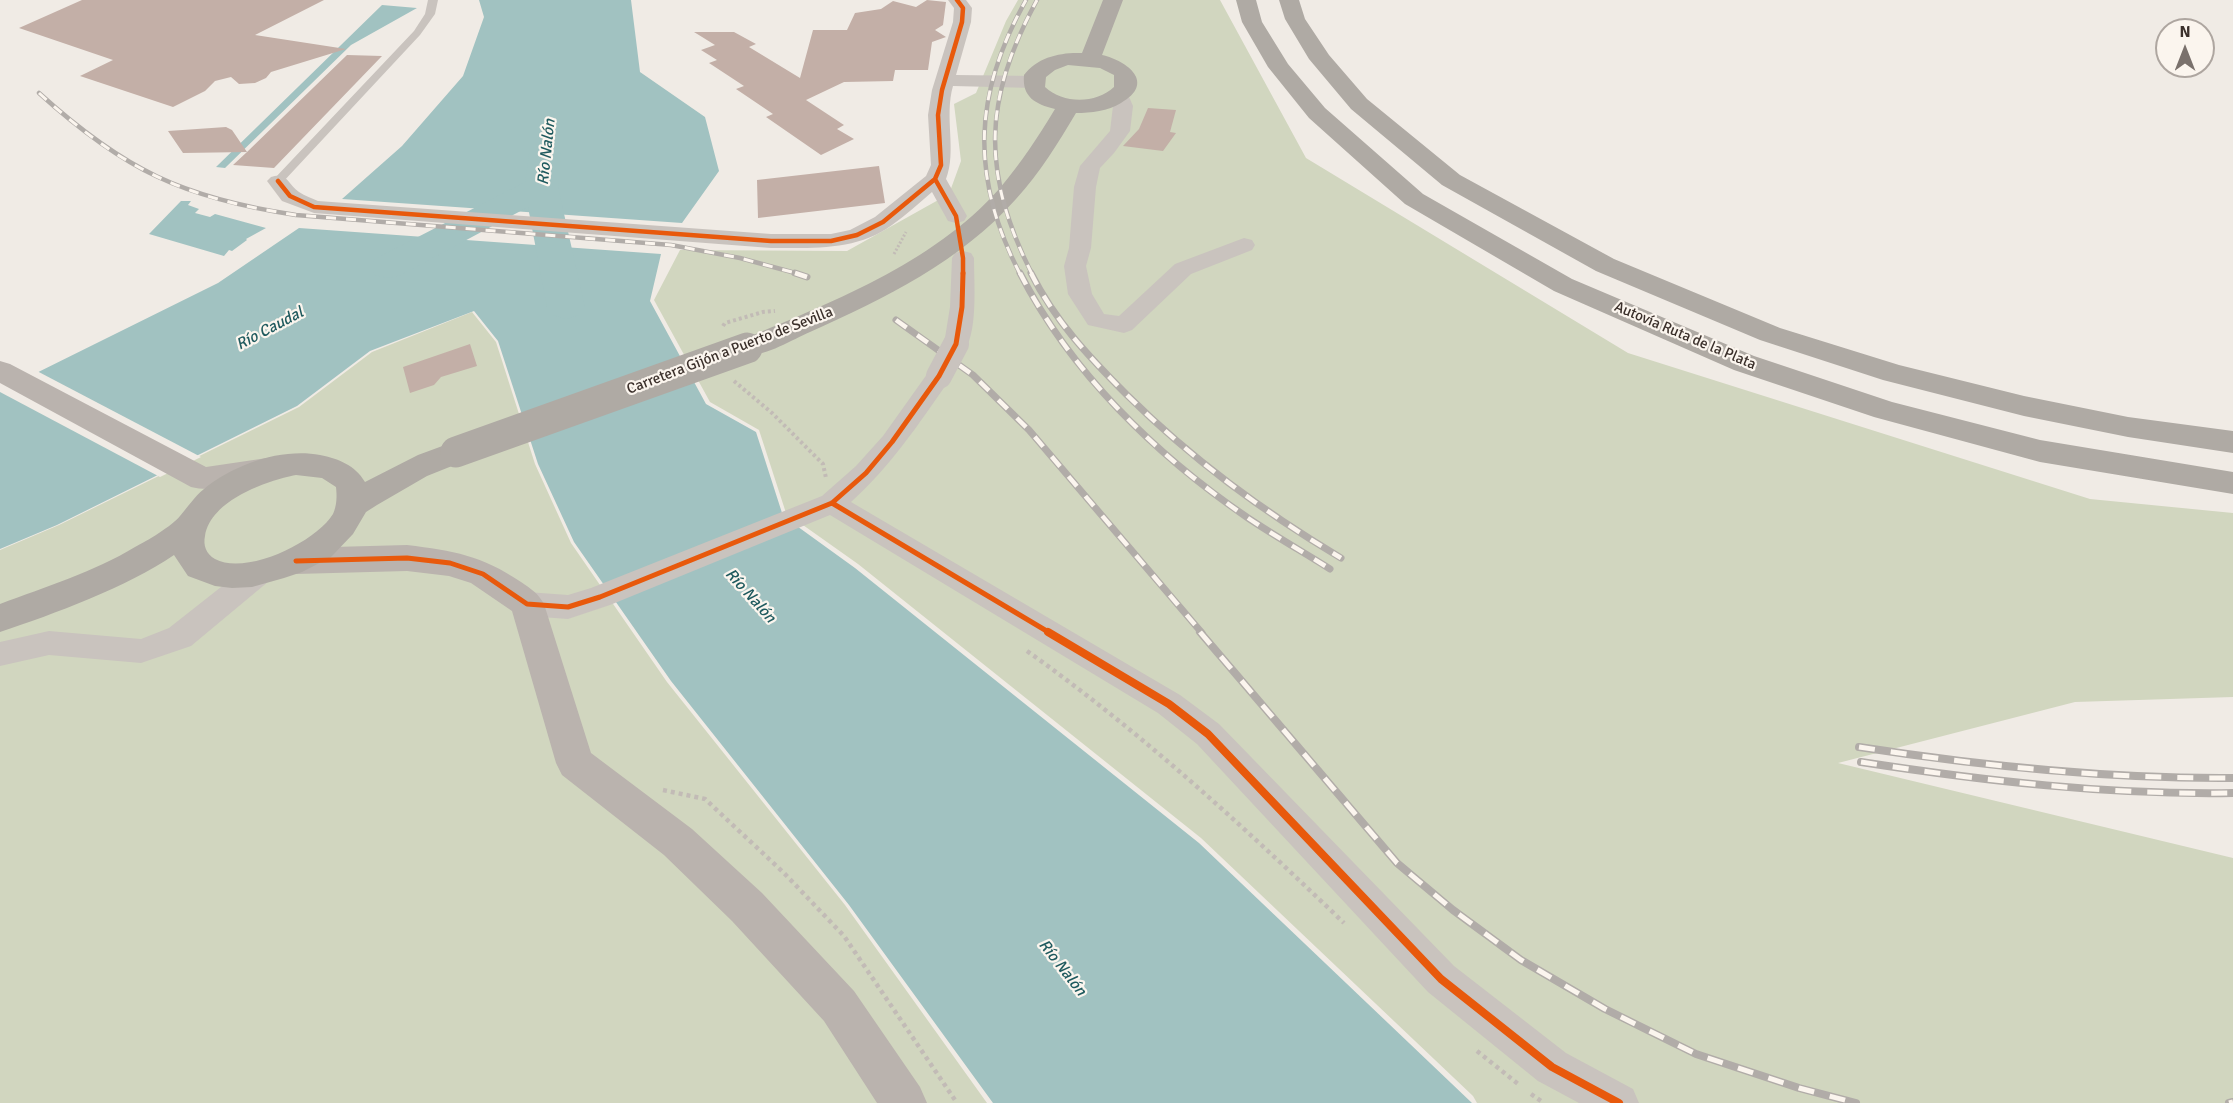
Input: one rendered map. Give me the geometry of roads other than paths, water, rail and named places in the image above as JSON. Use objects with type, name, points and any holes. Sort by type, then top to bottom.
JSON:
[{"type":"highway","points":[[1090,59],[1113,0]]},
{"type":"highway","name":"Autovía Ruta de la Plata","points":[[1246,0],[1252,22],[1279,67],[1317,113],[1414,199],[1563,285],[1744,363],[1885,410],[2040,452],[2233,483]]},
{"type":"highway","points":[[1289,0],[1295,19],[1320,59],[1359,104],[1451,180],[1605,265],[1770,334],[1893,373],[2024,406],[2128,427],[2233,442]]},
{"type":"highway","points":[[1067,59],[1090,59],[1106,62],[1119,69],[1126,77],[1126,86],[1119,94],[1106,101],[1088,105],[1069,105],[1046,99],[1034,88],[1035,75],[1047,65],[1067,59]]},
{"type":"highway","name":"Carretera Gijón a Puerto de Sevilla","points":[[349,514],[382,486],[426,463],[747,348],[843,308],[914,270],[969,232],[1007,197],[1051,139],[1069,105]]},
{"type":"highway","name":"Carretera Gijón a Puerto de Sevilla","points":[[337,471],[383,470],[426,463]]},
{"type":"highway","points":[[0,618],[85,585],[146,557],[196,518],[232,485],[272,468],[296,464],[319,465],[337,471],[350,482],[353,492],[349,514],[333,536],[296,561],[260,573],[215,573],[200,566],[190,555],[188,541],[196,518]]},
{"type":"highway","points":[[85,585],[158,570],[200,566]]},
{"type":"street","points":[[278,182],[290,196],[314,207],[771,242],[831,241],[856,235],[883,222],[935,179],[941,165],[938,115],[945,80],[962,22],[963,8],[957,0]]},
{"type":"street","points":[[945,80],[1034,82]]},
{"type":"street","points":[[1119,94],[1123,106],[1119,131],[1107,149],[1090,166],[1075,266],[1080,294],[1096,320],[1124,325],[1184,269],[1244,245]]},
{"type":"street","points":[[935,179],[956,216]]},
{"type":"street","points":[[296,561],[407,558],[450,563],[483,574],[527,604],[568,607],[600,597],[818,507],[866,473],[892,442],[939,376],[956,344],[962,307],[963,258]]},
{"type":"street","points":[[0,371],[202,479],[272,468]]},
{"type":"street","points":[[196,518],[202,479]]},
{"type":"street","points":[[818,507],[1169,704],[1208,734],[1441,979],[1552,1067],[1619,1103]]},
{"type":"street","points":[[349,514],[366,545],[407,558]]},
{"type":"street","points":[[0,654],[49,643],[141,651],[180,637],[260,573]]},
{"type":"street","points":[[527,604],[575,763],[678,842],[747,907],[839,1006],[904,1103]]},
{"type":"lane","points":[[278,182],[417,33],[430,14],[433,0]]},
{"type":"water","points":[[479,0],[631,0],[640,72],[705,117],[719,171],[682,223],[342,199],[402,146],[463,76],[484,17]]},
{"type":"water","points":[[382,5],[417,8],[351,45],[225,168],[216,167]]},
{"type":"water","points":[[181,201],[191,201],[188,205],[199,209],[195,213],[210,217],[215,214],[266,228],[246,239],[232,251],[229,250],[224,256],[149,234]]},
{"type":"water","points":[[299,228],[661,254],[650,301],[706,404],[756,432],[783,516],[855,568],[1199,843],[1472,1103],[993,1103],[849,905],[671,681],[574,542],[538,464],[498,341],[474,311],[370,351],[297,406],[57,525],[0,549],[0,391],[218,283]]},
{"type":"waterway","name":"Río Nalón","points":[[541,187],[545,154]]},
{"type":"waterway","name":"Río Caudal","points":[[388,267],[541,187]]},
{"type":"waterway","name":"Río Nalón","points":[[541,187],[566,307]]},
{"type":"railway","points":[[1020,274],[992,204],[986,170],[984,136],[988,103],[996,69],[1008,35],[1026,0]]},
{"type":"railway","points":[[1032,274],[1015,237],[1004,202],[997,169],[995,136],[998,104],[1006,70],[1019,36],[1037,0]]},
{"type":"railway","points":[[39,93],[70,120],[128,161],[187,189],[220,200],[296,215],[671,245],[740,258],[799,274]]},
{"type":"railway","points":[[795,273],[807,277]]},
{"type":"railway","points":[[1020,273],[1064,345],[1090,378],[1149,439],[1181,467],[1248,518],[1330,569]]},
{"type":"railway","points":[[1031,273],[1051,307],[1074,338],[1152,419],[1229,483],[1341,558]]},
{"type":"railway","points":[[896,320],[973,375],[1029,430],[1202,633]]},
{"type":"railway","points":[[1200,632],[1397,863],[1453,910],[1521,960],[1605,1009],[1696,1054],[1799,1088],[1856,1103]]},
{"type":"railway","points":[[1859,747],[1952,760],[2092,774],[2233,778]]},
{"type":"railway","points":[[1861,762],[1954,775],[2093,789],[2233,793]]},
{"type":"railway","points":[[2229,1103],[2233,1102]]}]
